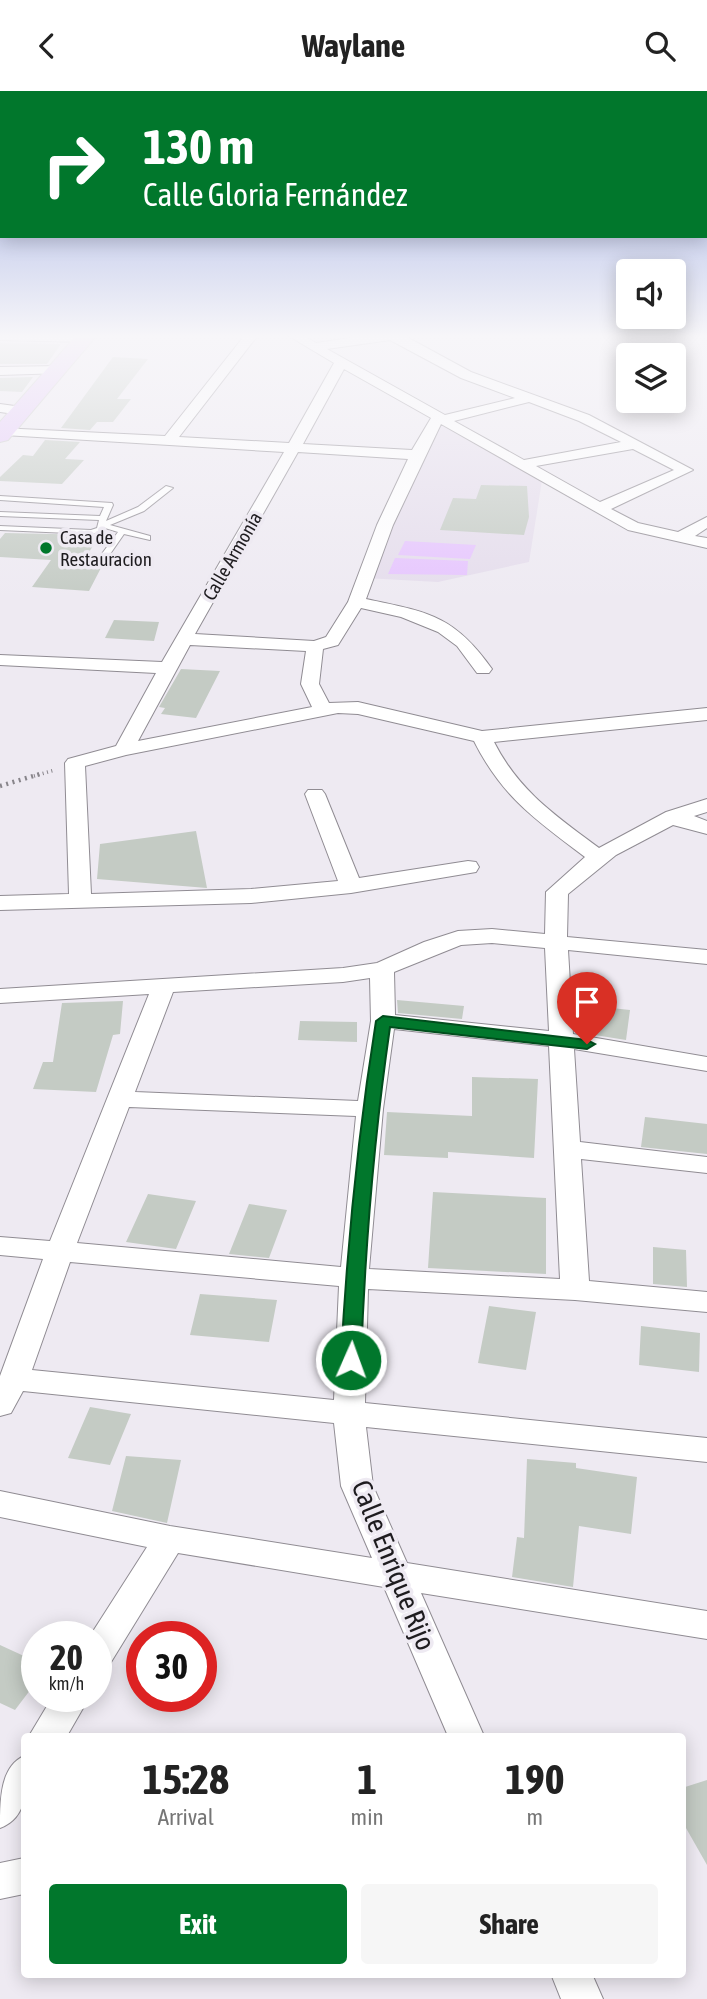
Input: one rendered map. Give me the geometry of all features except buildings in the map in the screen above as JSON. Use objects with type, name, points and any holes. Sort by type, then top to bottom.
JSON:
[{"type":"street","points":[[168,442],[182,424]]},
{"type":"street","name":"Calle Armonía","points":[[124,750],[166,668],[308,424]]},
{"type":"street","points":[[183,639],[315,646],[331,641],[356,602],[384,525],[417,455],[437,424]]},
{"type":"street","points":[[453,424],[633,527],[707,543]]},
{"type":"street","points":[[596,424],[686,470],[600,508]]},
{"type":"street","points":[[2,433],[417,455]]},
{"type":"street","points":[[524,464],[636,444]]},
{"type":"street","points":[[679,538],[707,522]]},
{"type":"street","points":[[356,602],[410,614],[445,629],[457,636],[483,669]]},
{"type":"street","points":[[315,646],[310,684],[322,709]]},
{"type":"street","points":[[1,661],[166,668]]},
{"type":"street","points":[[80,901],[75,763],[124,750],[338,706],[358,708],[482,737],[707,714]]},
{"type":"street","points":[[482,737],[498,769],[529,805],[596,856]]},
{"type":"street","points":[[314,794],[352,886]]},
{"type":"street","points":[[575,1290],[563,1040],[555,943],[557,892],[596,856],[673,816],[707,805]]},
{"type":"street","points":[[673,816],[707,828]]},
{"type":"street","points":[[0,903],[251,896],[352,886],[468,867]]},
{"type":"street","points":[[0,996],[344,975],[382,969],[458,938],[492,936],[707,957]]},
{"type":"street","name":"Calle Enrique Rijo","points":[[382,969],[383,1021],[370,1109],[354,1278],[349,1415],[357,1486],[465,1733]]},
{"type":"street","points":[[163,988],[7,1392],[349,1415],[707,1450]]},
{"type":"street","points":[[383,1021],[563,1040],[707,1064]]},
{"type":"street","points":[[120,1099],[370,1109]]},
{"type":"street","points":[[567,1149],[707,1165]]},
{"type":"street","points":[[0,1246],[354,1278],[575,1290],[707,1302]]},
{"type":"street","points":[[0,1504],[170,1539],[707,1625]]},
{"type":"street","points":[[112,1631],[170,1539]]},
{"type":"street","points":[[49,1733],[62,1712]]},
{"type":"street","points":[[0,1811],[21,1777]]},
{"type":"street","points":[[0,1881],[21,1876]]},
{"type":"street","points":[[573,1978],[582,1999]]},
{"type":"lane","points":[[0,514],[103,521],[141,509],[169,488]]},
{"type":"lane","points":[[0,498],[108,503],[109,507],[99,531],[0,528]]},
{"type":"lane","points":[[103,521],[122,531],[147,538]]},
{"type":"lane","points":[[105,555],[122,531]]},
{"type":"path","points":[[0,786],[75,763]]},
{"type":"shaded area","points":[[435,424],[453,424],[543,474],[529,562],[438,582],[365,578]]},
{"type":"shaded area","points":[[405,541],[476,545],[470,559],[398,555]]},
{"type":"shaded area","points":[[395,558],[468,561],[467,575],[388,574]]},
{"type":"place","name":"Casa de Restauracion","points":[[46,548]]},
{"type":"route","points":[[351,1360],[354,1278],[370,1109],[383,1021],[587,1044]]}]
